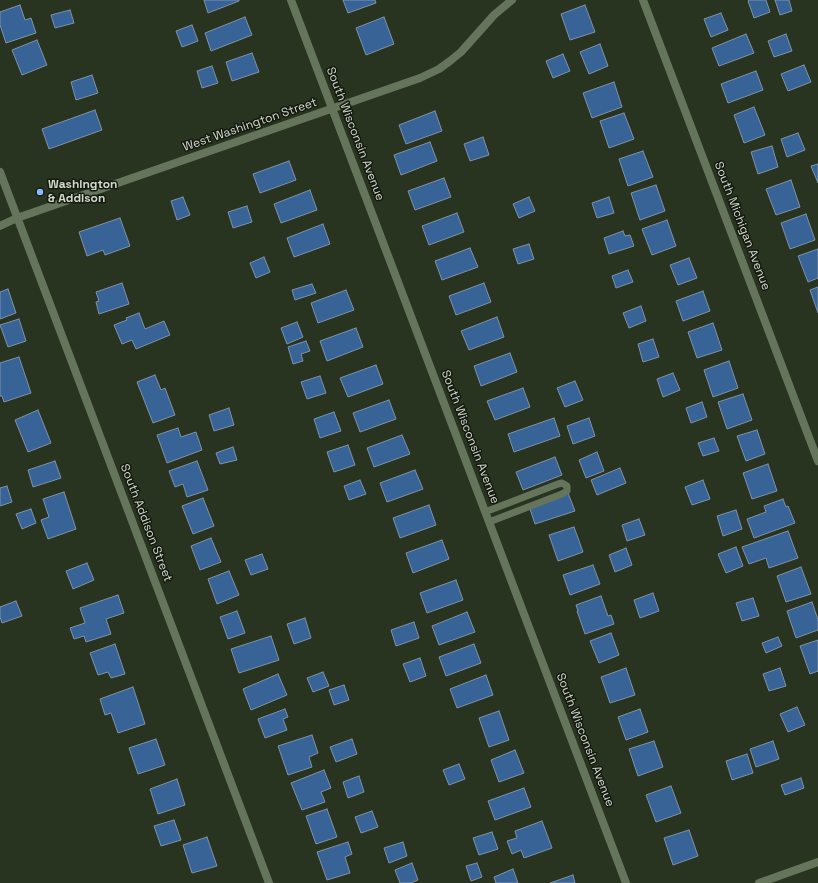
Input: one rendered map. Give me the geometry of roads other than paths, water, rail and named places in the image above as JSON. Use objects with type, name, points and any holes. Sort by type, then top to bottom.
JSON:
[{"type":"street","name":"South Wisconsin Avenue","points":[[291,0],[626,883]]},
{"type":"street","name":"West Washington Street","points":[[0,226],[17,218],[420,78],[450,62],[494,15],[512,0]]},
{"type":"street","name":"South Michigan Avenue","points":[[643,0],[818,461]]},
{"type":"street","name":"South Addison Street","points":[[0,172],[269,883]]},
{"type":"street","points":[[759,883],[818,862]]},
{"type":"lane","points":[[485,512],[558,484],[562,483],[567,486],[567,491],[562,494],[489,522]]},
{"type":"place","name":"Washington & Addison","points":[[40,192]]}]
